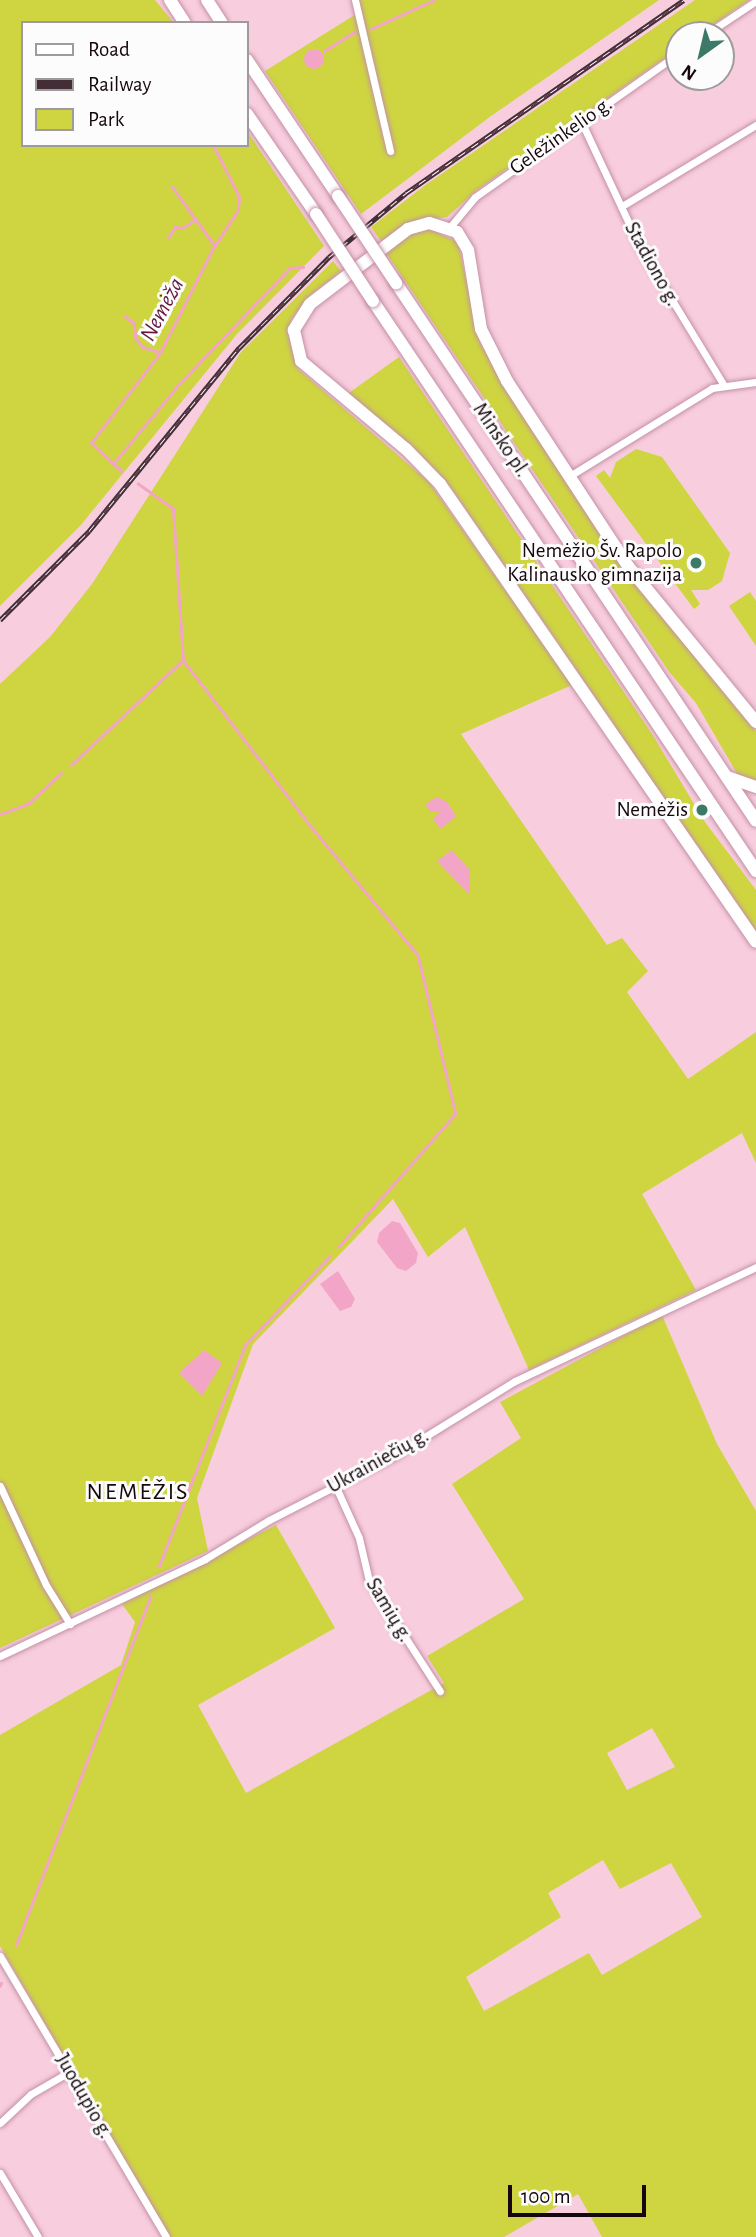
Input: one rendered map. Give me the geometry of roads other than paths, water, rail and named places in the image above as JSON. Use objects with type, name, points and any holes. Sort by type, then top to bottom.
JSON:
[{"type":"highway","points":[[170,0],[184,21]]},
{"type":"highway","points":[[206,0],[221,21]]},
{"type":"highway","name":"Minsko pl.","points":[[248,61],[756,821]]},
{"type":"highway","name":"Minsko pl.","points":[[248,115],[756,871]]},
{"type":"highway","points":[[756,722],[628,566],[568,477],[487,346],[478,317],[468,250],[450,227],[429,223],[408,229],[331,285],[297,320],[295,350],[310,373],[398,442],[440,484],[756,942]]},
{"type":"highway","points":[[727,777],[756,787]]},
{"type":"street","points":[[355,0],[390,151]]},
{"type":"street","points":[[726,21],[756,1]]},
{"type":"street","name":"Geležinkelio g.","points":[[450,227],[475,197],[665,63]]},
{"type":"street","points":[[581,121],[622,206]]},
{"type":"street","name":"Stadiono g.","points":[[723,384],[641,250],[622,206],[756,125]]},
{"type":"street","points":[[568,477],[723,384],[756,382]]},
{"type":"street","name":"Ukrainiečių g.","points":[[0,1656],[205,1559],[335,1485],[394,1456],[515,1381],[756,1267]]},
{"type":"street","name":"Samių g.","points":[[335,1485],[359,1538],[369,1581],[440,1691]]},
{"type":"street","points":[[0,1486],[38,1568],[70,1624]]},
{"type":"street","name":"Juodupio g.","points":[[0,1956],[166,2237]]},
{"type":"street","points":[[0,2123],[31,2094],[69,2072]]},
{"type":"street","points":[[0,2173],[38,2237]]},
{"type":"waterway","name":"Nemėža","points":[[371,29],[434,0]]},
{"type":"waterway","name":"Nemėža","points":[[324,51],[354,32]]},
{"type":"waterway","name":"Nemėža","points":[[122,472],[91,443],[160,353],[212,250],[238,210],[239,197],[214,147]]},
{"type":"waterway","points":[[172,186],[215,246]]},
{"type":"waterway","points":[[168,238],[175,227],[182,228],[195,220]]},
{"type":"waterway","points":[[113,464],[180,383],[290,268],[303,267]]},
{"type":"waterway","points":[[125,316],[134,323],[136,339],[143,347],[159,352]]},
{"type":"waterway","name":"Nemėža","points":[[71,765],[183,660],[173,509],[138,484]]},
{"type":"waterway","points":[[183,660],[313,829],[418,955],[456,1114],[339,1247]]},
{"type":"waterway","name":"Nemėža","points":[[0,814],[28,804],[61,773]]},
{"type":"waterway","points":[[159,1566],[245,1345],[330,1256]]},
{"type":"waterway","points":[[16,1945],[150,1597]]},
{"type":"railway","points":[[0,620],[89,531],[239,348],[329,257],[406,193],[684,0]]},
{"type":"place","name":"Nemėžio Šv. Rapolo Kalinausko gimnazija","points":[[696,563]]},
{"type":"place","name":"Nemėžis","points":[[702,810]]},
{"type":"district","name":"NEMĖŽIS","points":[[138,1493]]}]
